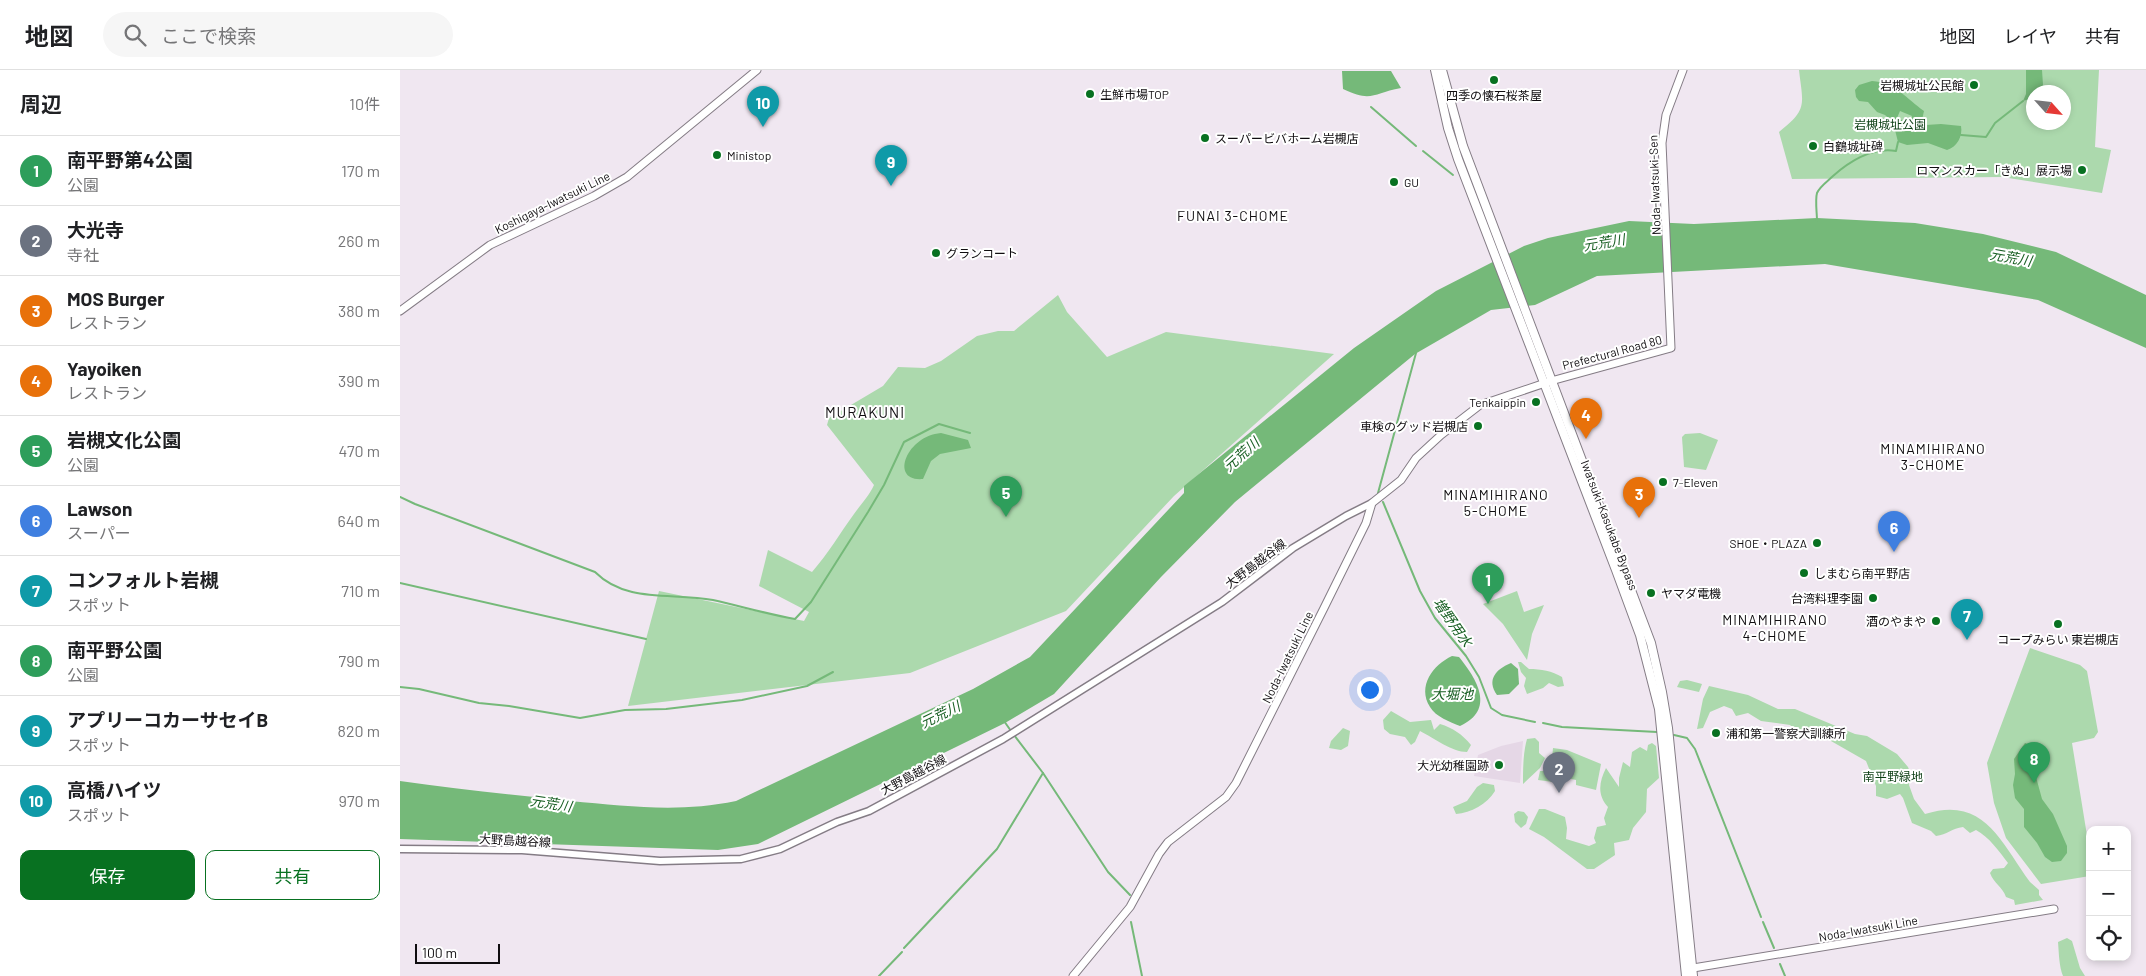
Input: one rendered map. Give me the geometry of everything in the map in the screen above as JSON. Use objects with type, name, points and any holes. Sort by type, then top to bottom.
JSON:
[{"type":"highway","name":"Iwatsuki-Kasukabe Bypass","points":[[1435,70],[1448,128],[1524,335],[1548,382]]},
{"type":"highway","name":"Iwatsuki-Kasukabe Bypass","points":[[1442,70],[1463,146],[1532,331],[1548,382],[1651,643],[1668,728],[1689,972]]},
{"type":"main road","name":"Koshigaya-Iwatsuki Line","points":[[400,311],[490,244],[594,196],[627,177],[757,70]]},
{"type":"main road","name":"Noda-Iwatsuki-Sen","points":[[1669,273],[1662,143],[1666,115],[1683,70]]},
{"type":"main road","name":"Prefectural Road 80","points":[[1548,382],[1672,348],[1669,273]]},
{"type":"main road","points":[[1372,504],[1401,480],[1416,458],[1441,435],[1480,405],[1548,382]]},
{"type":"main road","name":"大野島越谷線","points":[[400,849],[522,850],[660,861],[741,859],[780,849],[837,822],[869,811],[1010,735],[1222,602],[1293,548],[1346,516],[1372,504]]},
{"type":"main road","name":"Noda-Iwatsuki Line","points":[[1074,976],[1130,907],[1168,842],[1226,797],[1236,783],[1366,523],[1372,504]]},
{"type":"main road","name":"Noda-Iwatsuki Line","points":[[1689,972],[2054,909]]},
{"type":"shaded area","name":"大光幼稚園跡","points":[[1523,741],[1520,783],[1474,776],[1478,755],[1501,746]]},
{"type":"green space","name":"岩槻城址公園","points":[[1799,70],[2099,70],[2095,147],[2111,150],[2102,193],[2002,177],[1792,179],[1779,132],[1795,118],[1799,112],[1802,99]]},
{"type":"green space","points":[[1058,295],[1067,312],[1107,357],[1166,332],[1334,354],[1174,496],[1066,611],[910,673],[628,706],[659,591],[804,621],[809,612],[759,586],[768,550],[812,572],[829,551],[874,485],[827,425],[829,418],[883,386],[898,367],[925,368],[941,361],[977,336],[998,331],[1014,331]]},
{"type":"green space","points":[[1700,433],[1718,440],[1706,470],[1684,467],[1682,437],[1685,434]]},
{"type":"green space","points":[[1517,591],[1524,612],[1544,605],[1532,634],[1527,660],[1503,624],[1483,604]]},
{"type":"green space","points":[[2030,648],[2080,665],[2087,671],[2098,732],[2094,738],[2072,743],[2086,829],[2086,877],[2041,884],[2006,838],[1994,803],[1987,763]]},
{"type":"green space","points":[[1518,662],[1521,662],[1529,669],[1538,669],[1562,677],[1564,686],[1558,687],[1549,683],[1543,688],[1527,694],[1524,686],[1526,678],[1521,672]]},
{"type":"green space","points":[[1687,680],[1702,684],[1699,692],[1677,687],[1680,681]]},
{"type":"green space","name":"南平野緑地","points":[[1709,686],[1748,695],[1778,709],[1795,709],[1855,734],[1867,736],[1897,754],[1908,767],[1911,775],[1909,785],[1914,799],[1925,814],[1945,810],[1962,811],[1977,817],[2000,838],[2030,882],[2039,890],[2039,895],[2043,900],[2015,905],[2014,900],[2006,897],[1990,873],[1993,869],[2004,868],[2008,863],[1985,836],[1976,830],[1970,833],[1963,827],[1936,836],[1931,831],[1912,823],[1900,794],[1887,799],[1876,796],[1876,786],[1866,761],[1824,737],[1816,738],[1807,731],[1799,733],[1790,725],[1761,721],[1748,713],[1736,716],[1732,709],[1724,706],[1710,712],[1703,728],[1697,729],[1703,699]]},
{"type":"green space","points":[[1391,711],[1410,722],[1431,720],[1434,730],[1440,724],[1449,727],[1471,745],[1467,752],[1461,751],[1449,747],[1420,731],[1415,742],[1411,745],[1405,737],[1390,734],[1384,729],[1383,720]]},
{"type":"green space","points":[[1343,728],[1350,731],[1348,746],[1341,750],[1329,748],[1331,741]]},
{"type":"green space","points":[[1535,738],[1539,742],[1539,753],[1545,758],[1540,768],[1523,784],[1527,739]]},
{"type":"green space","points":[[1652,743],[1656,746],[1659,778],[1647,789],[1646,812],[1633,828],[1629,840],[1614,843],[1615,855],[1594,869],[1587,869],[1544,837],[1529,829],[1539,809],[1545,809],[1565,817],[1566,839],[1589,846],[1596,843],[1594,838],[1597,827],[1606,825],[1604,818],[1608,807],[1602,798],[1600,788],[1606,768],[1619,787],[1623,762],[1630,767],[1632,752],[1640,747],[1647,751],[1648,745]]},
{"type":"green space","points":[[1553,748],[1567,750],[1601,764],[1596,790],[1576,785],[1576,780],[1556,776],[1553,782],[1538,780],[1540,771],[1551,771]]},
{"type":"green space","points":[[1483,783],[1494,785],[1495,791],[1492,796],[1478,807],[1456,814],[1453,807],[1467,801],[1477,787]]},
{"type":"green space","points":[[1518,811],[1524,812],[1528,817],[1526,824],[1521,828],[1515,822],[1514,814]]},
{"type":"green space","points":[[2067,938],[2072,941],[2080,968],[2085,976],[2063,976],[2058,942]]},
{"type":"water","points":[[2026,70],[2042,70],[2043,85],[2026,85]]},
{"type":"water","points":[[1342,71],[1391,71],[1401,88],[1372,96],[1353,93],[1343,89]]},
{"type":"water","points":[[1872,81],[1895,88],[1924,111],[1922,120],[1926,125],[1961,126],[1961,134],[1958,141],[1951,149],[1947,150],[1928,143],[1907,145],[1898,142],[1893,122],[1885,115],[1877,112],[1868,102],[1859,101],[1856,97],[1855,90],[1859,85]],"holes":[[[1900,111],[1912,116],[1913,125],[1911,128],[1902,124],[1902,120],[1897,118]]]},
{"type":"water","name":"元荒川","points":[[1817,218],[1915,223],[1983,234],[2056,252],[2146,295],[2146,348],[2038,300],[1825,264],[1597,276],[1535,305],[1491,310],[1415,354],[1235,502],[1161,577],[1054,694],[1005,723],[758,844],[718,850],[400,839],[400,781],[570,801],[633,806],[694,807],[736,801],[973,689],[1030,657],[1184,493],[1184,486],[1354,348],[1436,291],[1524,246],[1548,238],[1629,221],[1694,224]]},
{"type":"water","points":[[941,433],[968,440],[971,448],[940,454],[931,461],[923,479],[913,478],[907,474],[905,467],[906,458],[911,450],[929,436]]},
{"type":"water","name":"大堀池","points":[[1452,656],[1459,657],[1466,666],[1477,684],[1480,694],[1478,712],[1460,726],[1444,719],[1433,711],[1426,699],[1425,691],[1426,684],[1433,671]]},
{"type":"water","points":[[1511,663],[1518,669],[1519,684],[1509,694],[1497,695],[1492,685],[1494,676],[1501,668]]},
{"type":"water","points":[[2025,743],[2031,745],[2034,750],[2036,777],[2042,799],[2053,814],[2067,846],[2067,853],[2061,861],[2052,862],[2045,857],[2024,827],[2024,809],[2015,798],[2013,785],[2015,774],[2014,759]]},
{"type":"waterway","points":[[1961,135],[1986,137],[1995,123],[2023,101]]},
{"type":"waterway","points":[[1371,107],[1416,146]]},
{"type":"waterway","points":[[1817,221],[1816,196],[1822,186],[1847,165],[1862,156],[1878,151],[1896,151],[1898,142]]},
{"type":"waterway","points":[[1423,151],[1453,175]]},
{"type":"waterway","name":"増野用水","points":[[1378,493],[1416,353]]},
{"type":"waterway","points":[[400,497],[595,572],[621,589],[651,595],[713,600],[795,619],[811,602],[868,512],[884,485],[904,442],[939,424],[970,433]]},
{"type":"waterway","name":"増野用水","points":[[1383,502],[1420,591],[1435,618],[1466,656],[1479,677],[1491,708],[1502,715],[1535,722]]},
{"type":"waterway","points":[[400,583],[646,639]]},
{"type":"waterway","points":[[400,687],[419,689],[479,703],[580,718],[625,710],[666,709],[742,700],[807,686],[833,672]]},
{"type":"waterway","points":[[1004,721],[1011,731]]},
{"type":"waterway","name":"増野用水","points":[[1543,723],[1562,727],[1657,732]]},
{"type":"waterway","points":[[1014,735],[1043,773],[1108,872],[1130,895]]},
{"type":"waterway","name":"増野用水","points":[[1674,735],[1687,738],[1695,749],[1761,917]]},
{"type":"waterway","points":[[904,948],[997,849],[1043,773]]},
{"type":"waterway","points":[[1131,922],[1142,976]]},
{"type":"waterway","name":"増野用水","points":[[1763,922],[1774,948]]},
{"type":"waterway","points":[[879,976],[902,952]]},
{"type":"waterway","name":"増野用水","points":[[1780,964],[1785,976]]},
{"type":"place","name":"四季の懐石桜茶屋","points":[[1494,80]]},
{"type":"place","name":"岩槻城址公民館","points":[[1974,85]]},
{"type":"place","name":"生鮮市場TOP","points":[[1090,94]]},
{"type":"place","name":"高橋ハイツ","points":[[763,127]]},
{"type":"place","name":"スーパービバホーム岩槻店","points":[[1205,138]]},
{"type":"place","name":"白鶴城址碑","points":[[1813,146]]},
{"type":"place","name":"Ministop","points":[[717,155]]},
{"type":"place","name":"ロマンスカー「きぬ」展示場","points":[[2082,170]]},
{"type":"place","name":"GU","points":[[1394,182]]},
{"type":"place","name":"アプリーコカーサセイB","points":[[891,186]]},
{"type":"place","name":"グランコート","points":[[936,253]]},
{"type":"place","name":"Tenkaippin","points":[[1536,402]]},
{"type":"place","name":"車検のグッド岩槻店","points":[[1478,426]]},
{"type":"place","name":"Yayoiken","points":[[1586,439]]},
{"type":"place","name":"7-Eleven","points":[[1663,482]]},
{"type":"place","name":"岩槻文化公園","points":[[1006,517]]},
{"type":"place","name":"MOS Burger","points":[[1639,518]]},
{"type":"place","name":"SHOE・PLAZA","points":[[1817,543]]},
{"type":"place","name":"Lawson","points":[[1894,552]]},
{"type":"place","name":"しまむら南平野店","points":[[1804,573]]},
{"type":"place","name":"ヤマダ電機","points":[[1651,593]]},
{"type":"place","name":"台湾料理李園","points":[[1873,598]]},
{"type":"place","name":"南平野第4公園","points":[[1488,604]]},
{"type":"place","name":"酒のやまや","points":[[1936,621]]},
{"type":"place","name":"コープみらい 東岩槻店","points":[[2058,624]]},
{"type":"place","name":"コンフォルト岩槻","points":[[1967,640]]},
{"type":"place","name":"浦和第一警察犬訓練所","points":[[1716,733]]},
{"type":"place","name":"大光幼稚園跡","points":[[1499,765]]},
{"type":"place","name":"南平野公園","points":[[2034,783]]},
{"type":"place","name":"大光寺","points":[[1559,793]]},
{"type":"district","name":"FUNAI 3-CHOME","points":[[1233,215]]},
{"type":"district","name":"MURAKUNI","points":[[865,412]]},
{"type":"district","name":"MINAMIHIRANO 3-CHOME","points":[[1933,456]]},
{"type":"district","name":"MINAMIHIRANO 5-CHOME","points":[[1496,502]]},
{"type":"district","name":"MINAMIHIRANO 4-CHOME","points":[[1775,628]]}]
